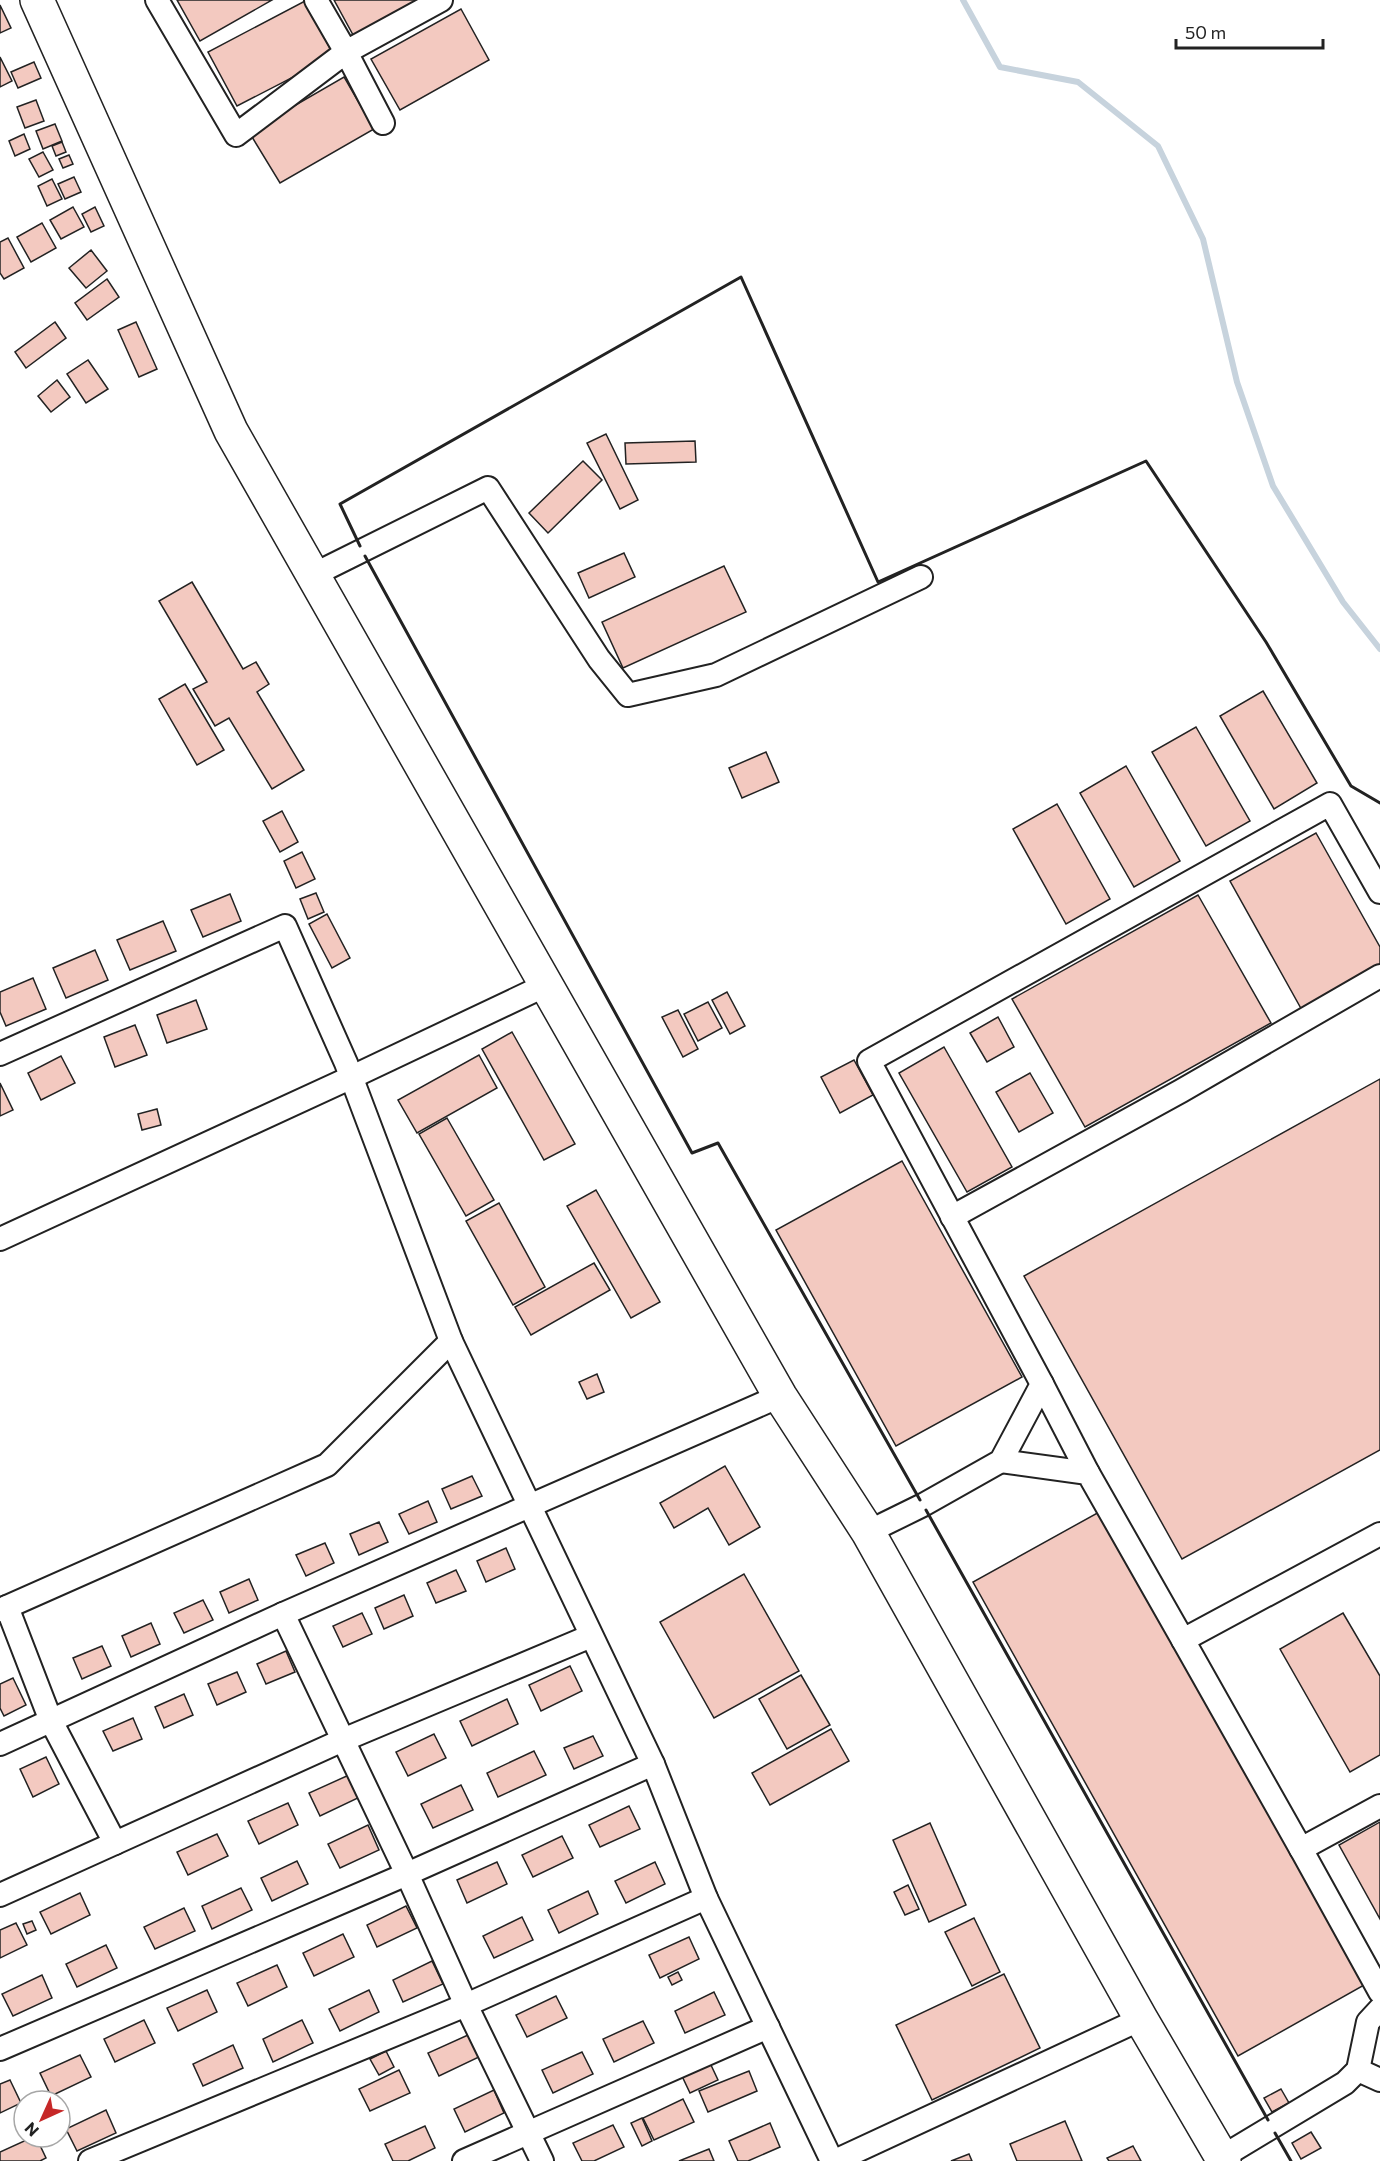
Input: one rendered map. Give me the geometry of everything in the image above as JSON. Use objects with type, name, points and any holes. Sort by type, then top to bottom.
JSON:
[{"type":"highway","points":[[37,0],[231,431],[780,1396],[868,1532],[1141,2019],[1223,2159]]},
{"type":"street","points":[[157,0],[236,135],[346,52],[441,0]]},
{"type":"street","points":[[316,0],[383,123]]},
{"type":"street","points":[[313,575],[488,488],[598,659],[628,695],[716,675],[921,577]]},
{"type":"street","points":[[1380,891],[1330,804],[869,1061],[1088,1473],[1380,1992]]},
{"type":"street","points":[[0,1054],[285,926],[352,1077],[451,1341],[653,1764],[706,1898],[833,2161],[1141,2019]]},
{"type":"street","points":[[952,1217],[1181,1091],[1380,976]]},
{"type":"street","points":[[0,1239],[546,985]]},
{"type":"street","points":[[115,1843],[51,1721],[3,1608],[327,1466],[451,1341]]},
{"type":"street","points":[[868,1532],[923,1505],[1001,1461],[1042,1384]]},
{"type":"street","points":[[0,1744],[283,1614],[780,1396]]},
{"type":"street","points":[[1001,1461],[1088,1473]]},
{"type":"street","points":[[1183,1640],[1380,1534]]},
{"type":"street","points":[[283,1614],[466,2005],[542,2161]]},
{"type":"street","points":[[0,1895],[343,1740],[591,1636]]},
{"type":"street","points":[[0,2049],[406,1874],[653,1764]]},
{"type":"street","points":[[1301,1849],[1380,1806]]},
{"type":"street","points":[[90,2161],[466,2005],[706,1898]]},
{"type":"street","points":[[1223,2159],[1345,2083],[1358,2070],[1368,2022],[1380,2009]]},
{"type":"street","points":[[464,2161],[768,2027]]},
{"type":"street","points":[[1358,2070],[1380,2080]]},
{"type":"building","points":[[177,0],[272,0],[200,41]]},
{"type":"building","points":[[334,0],[440,0],[358,44]]},
{"type":"building","points":[[305,1],[334,56],[237,106],[208,52]]},
{"type":"building","points":[[0,5],[11,28],[0,33]]},
{"type":"building","points":[[461,9],[489,60],[400,110],[371,59]]},
{"type":"building","points":[[0,57],[12,81],[0,87]]},
{"type":"building","points":[[34,62],[41,78],[18,88],[11,72]]},
{"type":"building","points":[[344,77],[374,129],[280,183],[249,132]]},
{"type":"building","points":[[36,100],[44,121],[25,128],[17,107]]},
{"type":"building","points":[[55,124],[62,141],[43,149],[36,131]]},
{"type":"building","points":[[24,134],[30,149],[15,156],[9,141]]},
{"type":"building","points":[[62,142],[66,152],[56,156],[52,146]]},
{"type":"building","points":[[43,152],[53,170],[39,177],[29,159]]},
{"type":"building","points":[[69,155],[73,164],[63,168],[59,159]]},
{"type":"building","points":[[74,177],[81,192],[65,199],[58,184]]},
{"type":"building","points":[[52,179],[62,199],[47,206],[38,186]]},
{"type":"building","points":[[73,207],[84,227],[61,239],[50,220]]},
{"type":"building","points":[[95,207],[104,226],[91,232],[82,214]]},
{"type":"building","points":[[42,223],[56,248],[31,262],[17,237]]},
{"type":"building","points":[[8,238],[24,268],[4,279],[0,273],[0,242]]},
{"type":"building","points":[[91,250],[107,271],[86,288],[69,268]]},
{"type":"building","points":[[107,279],[119,297],[87,320],[75,303]]},
{"type":"building","points":[[55,322],[66,338],[26,368],[15,352]]},
{"type":"building","points":[[136,322],[157,369],[139,377],[118,330]]},
{"type":"building","points":[[88,360],[108,389],[86,403],[67,374]]},
{"type":"building","points":[[57,380],[70,397],[51,412],[38,396]]},
{"type":"building","points":[[606,434],[638,500],[620,509],[587,443]]},
{"type":"building","points":[[695,441],[696,462],[626,464],[625,443]]},
{"type":"building","points":[[583,461],[602,480],[548,533],[529,513]]},
{"type":"building","points":[[624,553],[635,577],[589,598],[578,573]]},
{"type":"building","points":[[724,566],[746,612],[623,668],[602,622]]},
{"type":"building","points":[[192,582],[243,669],[256,662],[269,684],[257,692],[304,770],[272,789],[229,718],[215,726],[193,689],[207,682],[159,601]]},
{"type":"building","points":[[185,684],[224,750],[197,765],[159,699]]},
{"type":"building","points":[[1263,691],[1317,783],[1274,809],[1220,716]]},
{"type":"building","points":[[1196,727],[1250,821],[1206,846],[1152,752]]},
{"type":"building","points":[[766,752],[779,782],[742,798],[729,768]]},
{"type":"building","points":[[1126,766],[1180,861],[1134,887],[1080,793]]},
{"type":"building","points":[[1057,804],[1110,899],[1066,924],[1013,829]]},
{"type":"building","points":[[282,811],[298,842],[280,852],[263,821]]},
{"type":"building","points":[[1316,833],[1380,947],[1380,969],[1303,1012],[1230,881]]},
{"type":"building","points":[[302,852],[315,879],[296,888],[284,861]]},
{"type":"building","points":[[316,893],[324,912],[308,919],[300,899]]},
{"type":"building","points":[[230,894],[241,921],[203,937],[191,910]]},
{"type":"building","points":[[1198,895],[1271,1023],[1085,1127],[1012,999]]},
{"type":"building","points":[[327,914],[350,958],[332,968],[309,924]]},
{"type":"building","points":[[163,921],[176,951],[130,970],[117,940]]},
{"type":"building","points":[[95,950],[108,980],[66,998],[53,968]]},
{"type":"building","points":[[33,978],[46,1009],[6,1026],[0,1012],[0,992]]},
{"type":"building","points":[[727,992],[745,1026],[730,1034],[712,1000]]},
{"type":"building","points":[[196,1000],[207,1029],[167,1043],[157,1015]]},
{"type":"building","points":[[708,1002],[722,1028],[698,1041],[684,1014]]},
{"type":"building","points":[[678,1010],[698,1049],[683,1057],[662,1017]]},
{"type":"building","points":[[998,1017],[1014,1047],[987,1062],[970,1033]]},
{"type":"building","points":[[135,1025],[147,1055],[115,1067],[104,1037]]},
{"type":"building","points":[[512,1032],[575,1144],[544,1160],[482,1049]]},
{"type":"building","points":[[944,1047],[1012,1167],[967,1192],[899,1073]]},
{"type":"building","points":[[479,1055],[497,1088],[417,1133],[398,1100]]},
{"type":"building","points":[[61,1056],[75,1083],[41,1100],[28,1073]]},
{"type":"building","points":[[854,1060],[873,1095],[840,1113],[821,1077]]},
{"type":"building","points":[[1030,1073],[1053,1113],[1019,1132],[996,1092]]},
{"type":"building","points":[[1380,1079],[1380,1450],[1182,1559],[1024,1276]]},
{"type":"building","points":[[0,1083],[13,1110],[0,1116]]},
{"type":"building","points":[[157,1109],[161,1125],[142,1130],[138,1114]]},
{"type":"building","points":[[447,1118],[494,1200],[466,1216],[419,1134]]},
{"type":"building","points":[[902,1161],[1022,1377],[896,1446],[776,1230]]},
{"type":"building","points":[[596,1190],[660,1302],[631,1318],[567,1206]]},
{"type":"building","points":[[499,1203],[545,1287],[513,1305],[466,1221]]},
{"type":"building","points":[[594,1263],[610,1290],[531,1335],[515,1307]]},
{"type":"building","points":[[597,1374],[604,1392],[587,1399],[579,1382]]},
{"type":"building","points":[[725,1466],[760,1527],[729,1545],[708,1508],[674,1528],[660,1503]]},
{"type":"building","points":[[472,1476],[482,1496],[451,1509],[442,1489]]},
{"type":"building","points":[[428,1501],[437,1522],[409,1534],[399,1514]]},
{"type":"building","points":[[1101,1511],[1366,1984],[1238,2056],[973,1582]]},
{"type":"building","points":[[379,1522],[388,1542],[359,1555],[350,1534]]},
{"type":"building","points":[[325,1543],[334,1563],[306,1576],[296,1555]]},
{"type":"building","points":[[506,1548],[515,1569],[486,1582],[477,1561]]},
{"type":"building","points":[[456,1570],[466,1591],[436,1603],[427,1583]]},
{"type":"building","points":[[744,1574],[799,1671],[714,1718],[660,1622]]},
{"type":"building","points":[[249,1579],[258,1600],[229,1613],[220,1592]]},
{"type":"building","points":[[404,1595],[413,1616],[384,1629],[375,1608]]},
{"type":"building","points":[[203,1600],[213,1620],[184,1633],[174,1613]]},
{"type":"building","points":[[362,1613],[372,1634],[343,1647],[333,1626]]},
{"type":"building","points":[[1343,1613],[1380,1676],[1380,1755],[1350,1772],[1280,1649]]},
{"type":"building","points":[[151,1623],[160,1644],[131,1657],[122,1636]]},
{"type":"building","points":[[102,1646],[111,1666],[82,1679],[73,1658]]},
{"type":"building","points":[[286,1651],[295,1672],[266,1684],[257,1664]]},
{"type":"building","points":[[570,1666],[582,1691],[541,1711],[529,1685]]},
{"type":"building","points":[[237,1672],[246,1692],[217,1705],[208,1684]]},
{"type":"building","points":[[801,1675],[830,1725],[787,1749],[759,1699]]},
{"type":"building","points":[[13,1678],[26,1705],[4,1716],[0,1708],[0,1684]]},
{"type":"building","points":[[184,1694],[193,1715],[164,1728],[155,1707]]},
{"type":"building","points":[[507,1699],[518,1724],[472,1746],[460,1721]]},
{"type":"building","points":[[133,1718],[142,1739],[113,1751],[103,1731]]},
{"type":"building","points":[[831,1729],[849,1761],[770,1805],[752,1773]]},
{"type":"building","points":[[434,1734],[446,1758],[408,1776],[396,1752]]},
{"type":"building","points":[[593,1736],[603,1756],[574,1769],[564,1748]]},
{"type":"building","points":[[534,1751],[546,1775],[498,1797],[487,1773]]},
{"type":"building","points":[[46,1757],[59,1784],[33,1797],[20,1769]]},
{"type":"building","points":[[349,1775],[360,1797],[320,1816],[309,1793]]},
{"type":"building","points":[[461,1785],[473,1810],[433,1828],[421,1804]]},
{"type":"building","points":[[288,1803],[298,1825],[259,1844],[248,1821]]},
{"type":"building","points":[[629,1806],[640,1829],[600,1847],[589,1825]]},
{"type":"building","points":[[1380,1822],[1380,1919],[1339,1845]]},
{"type":"building","points":[[930,1823],[966,1905],[929,1922],[893,1840]]},
{"type":"building","points":[[368,1825],[379,1850],[340,1868],[328,1844]]},
{"type":"building","points":[[217,1834],[228,1856],[188,1875],[177,1852]]},
{"type":"building","points":[[562,1836],[573,1858],[533,1877],[522,1855]]},
{"type":"building","points":[[297,1861],[308,1884],[272,1901],[261,1878]]},
{"type":"building","points":[[497,1862],[507,1884],[467,1903],[457,1880]]},
{"type":"building","points":[[655,1862],[665,1884],[626,1903],[615,1881]]},
{"type":"building","points":[[908,1885],[919,1909],[905,1915],[894,1892]]},
{"type":"building","points":[[241,1888],[252,1910],[212,1929],[202,1906]]},
{"type":"building","points":[[588,1891],[598,1914],[559,1933],[548,1910]]},
{"type":"building","points":[[80,1893],[90,1915],[51,1934],[40,1912]]},
{"type":"building","points":[[406,1906],[417,1928],[377,1947],[367,1925]]},
{"type":"building","points":[[184,1908],[195,1931],[155,1949],[144,1927]]},
{"type":"building","points":[[522,1917],[533,1940],[494,1958],[483,1936]]},
{"type":"building","points":[[974,1918],[1000,1972],[972,1986],[945,1932]]},
{"type":"building","points":[[32,1921],[36,1930],[27,1934],[23,1924]]},
{"type":"building","points":[[16,1923],[27,1945],[0,1958],[0,1930]]},
{"type":"building","points":[[343,1934],[354,1957],[314,1976],[303,1953]]},
{"type":"building","points":[[689,1937],[699,1959],[660,1978],[649,1955]]},
{"type":"building","points":[[106,1945],[117,1968],[77,1987],[66,1964]]},
{"type":"building","points":[[432,1961],[443,1984],[403,2002],[393,1980]]},
{"type":"building","points":[[277,1965],[287,1987],[248,2006],[237,1983]]},
{"type":"building","points":[[678,1972],[682,1980],[672,1985],[668,1977]]},
{"type":"building","points":[[1004,1974],[1040,2048],[932,2100],[896,2025]]},
{"type":"building","points":[[42,1975],[52,1998],[13,2016],[2,1994]]},
{"type":"building","points":[[207,1990],[217,2012],[178,2031],[167,2008]]},
{"type":"building","points":[[369,1990],[379,2012],[340,2031],[329,2009]]},
{"type":"building","points":[[714,1992],[725,2015],[685,2033],[675,2011]]},
{"type":"building","points":[[556,1996],[567,2018],[527,2037],[516,2015]]},
{"type":"building","points":[[144,2020],[155,2043],[115,2062],[104,2039]]},
{"type":"building","points":[[302,2020],[313,2043],[273,2062],[263,2039]]},
{"type":"building","points":[[643,2021],[654,2043],[614,2062],[603,2039]]},
{"type":"building","points":[[468,2035],[479,2057],[439,2076],[428,2053]]},
{"type":"building","points":[[233,2045],[243,2068],[203,2086],[193,2064]]},
{"type":"building","points":[[386,2051],[394,2067],[379,2075],[370,2059]]},
{"type":"building","points":[[582,2052],[593,2074],[553,2093],[542,2070]]},
{"type":"building","points":[[80,2055],[91,2077],[66,2089],[48,2089],[40,2073]]},
{"type":"building","points":[[710,2063],[718,2080],[690,2093],[682,2076]]},
{"type":"building","points":[[399,2070],[410,2093],[370,2111],[359,2089]]},
{"type":"building","points":[[749,2071],[757,2091],[708,2112],[699,2091]]},
{"type":"building","points":[[10,2080],[14,2089],[12,2089],[12,2107],[0,2113],[0,2084]]},
{"type":"building","points":[[1281,2089],[1289,2103],[1272,2112],[1264,2098]]},
{"type":"building","points":[[494,2090],[504,2113],[465,2132],[454,2109]]},
{"type":"building","points":[[683,2099],[694,2122],[654,2140],[643,2118]]},
{"type":"building","points":[[106,2110],[116,2133],[77,2151],[72,2141],[72,2126]]},
{"type":"building","points":[[642,2118],[652,2141],[642,2146],[631,2123]]},
{"type":"building","points":[[1065,2121],[1082,2161],[1017,2161],[1010,2144]]},
{"type":"building","points":[[770,2123],[780,2147],[748,2161],[738,2161],[729,2141]]},
{"type":"building","points":[[613,2125],[624,2147],[594,2161],[582,2161],[573,2143]]},
{"type":"building","points":[[425,2126],[435,2148],[408,2161],[393,2161],[385,2144]]},
{"type":"building","points":[[1311,2132],[1321,2148],[1301,2159],[1292,2143]]},
{"type":"building","points":[[1133,2146],[1141,2161],[1109,2161],[1107,2158]]},
{"type":"building","points":[[12,2147],[12,2149],[42,2149],[46,2158],[40,2161],[0,2161],[0,2152]]},
{"type":"building","points":[[709,2149],[714,2161],[679,2161]]},
{"type":"building","points":[[969,2154],[972,2161],[951,2161]]},
{"type":"waterway","points":[[963,0],[1000,67],[1078,82],[1158,146],[1203,239],[1237,382],[1273,486],[1343,602],[1380,649]]},
{"type":"wall","points":[[360,546],[340,504],[741,277],[878,582],[1146,461],[1266,642],[1351,786],[1380,803]]},
{"type":"wall","points":[[365,556],[692,1153],[718,1143],[920,1500]]},
{"type":"wall","points":[[926,1510],[1268,2120]]},
{"type":"wall","points":[[1275,2133],[1291,2161]]}]
